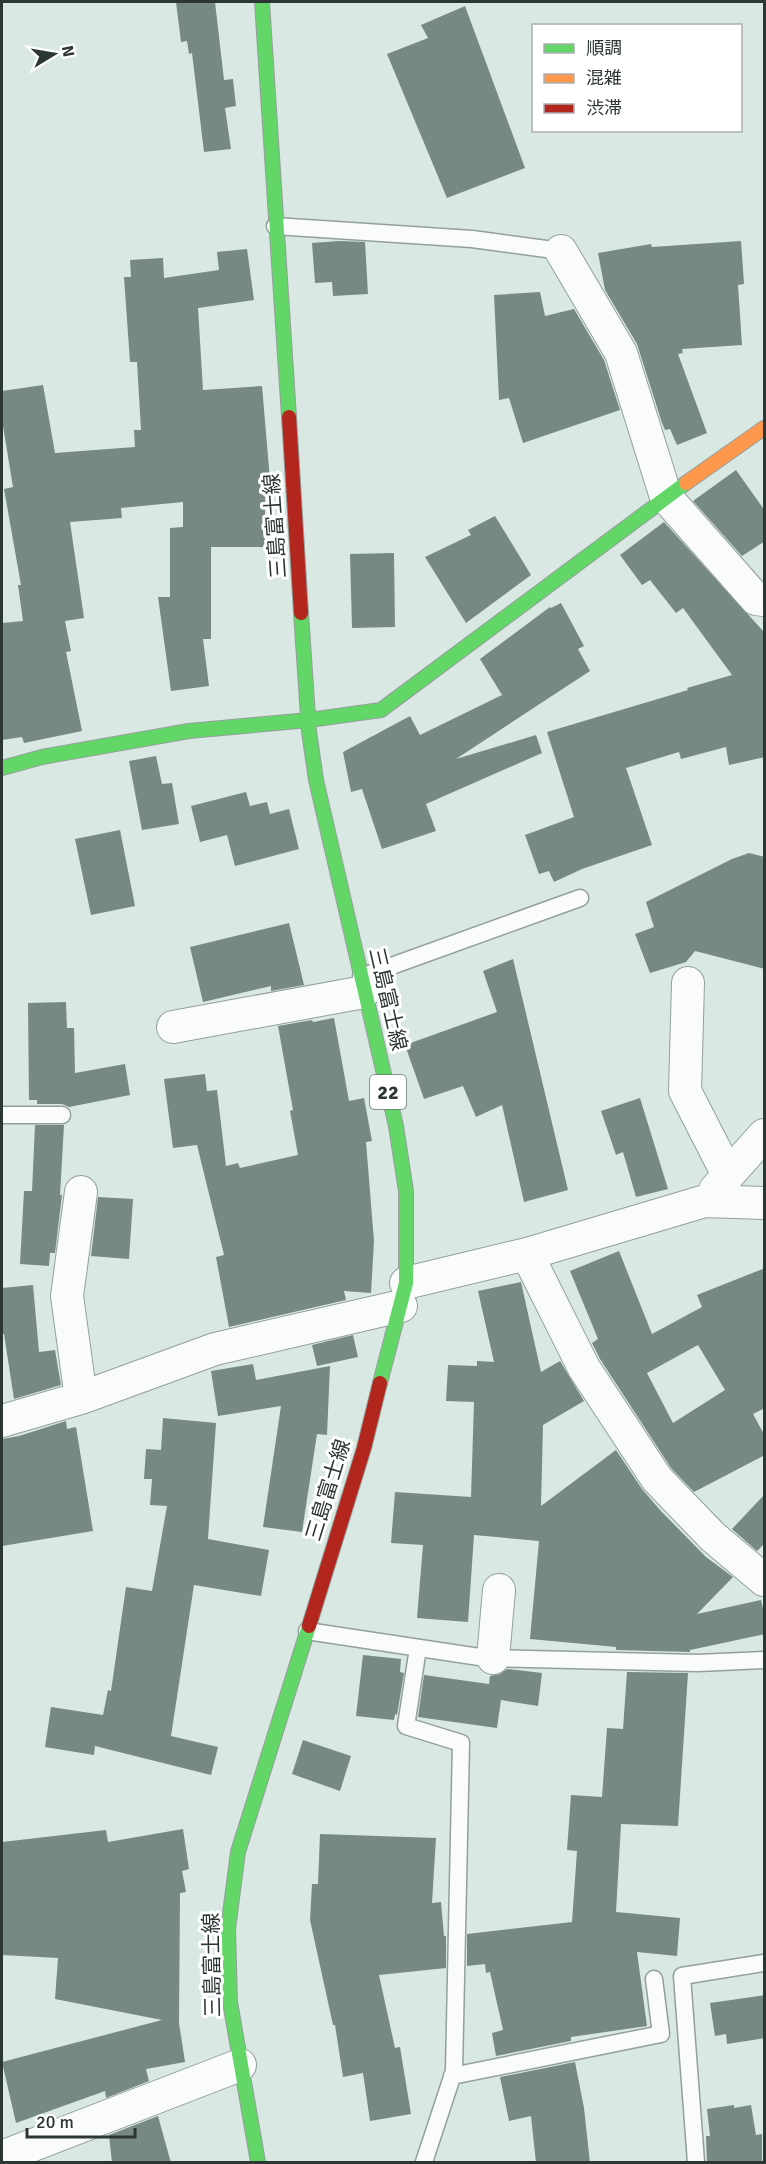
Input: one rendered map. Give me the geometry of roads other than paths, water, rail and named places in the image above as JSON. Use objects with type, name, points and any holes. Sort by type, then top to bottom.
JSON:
[{"type":"main road","name":"三島富士線","points":[[258,2163],[230,2002],[228,1929],[238,1852],[364,1448],[404,1294],[406,1191],[396,1126],[316,780],[309,720],[262,2]]},
{"type":"main road","points":[[2,768],[42,757],[189,731],[309,720],[381,710],[666,497],[765,428]]},
{"type":"street","points":[[561,251],[621,353],[666,497],[756,599],[765,600]]},
{"type":"street","points":[[688,983],[685,1091],[728,1175]]},
{"type":"street","points":[[173,1027],[363,985]]},
{"type":"street","points":[[705,1201],[765,1135]]},
{"type":"street","points":[[81,1192],[68,1296],[81,1398]]},
{"type":"street","points":[[2,1421],[81,1398],[215,1349],[404,1294],[527,1254],[705,1201],[765,1203]]},
{"type":"street","points":[[527,1254],[584,1368],[657,1479],[713,1538],[765,1580]]},
{"type":"street","points":[[493,1658],[500,1590]]},
{"type":"street","points":[[2,2157],[240,2065]]},
{"type":"lane","points":[[275,226],[472,239],[561,251]]},
{"type":"lane","points":[[363,985],[580,898]]},
{"type":"lane","points":[[2,1115],[62,1115]]},
{"type":"lane","points":[[307,1631],[493,1658],[698,1662],[765,1660]]},
{"type":"lane","points":[[418,1648],[406,1726],[461,1743],[454,2071],[424,2163]]},
{"type":"lane","points":[[696,2163],[682,1976],[765,1962]]},
{"type":"lane","points":[[452,2076],[661,2034],[654,1979]]}]
